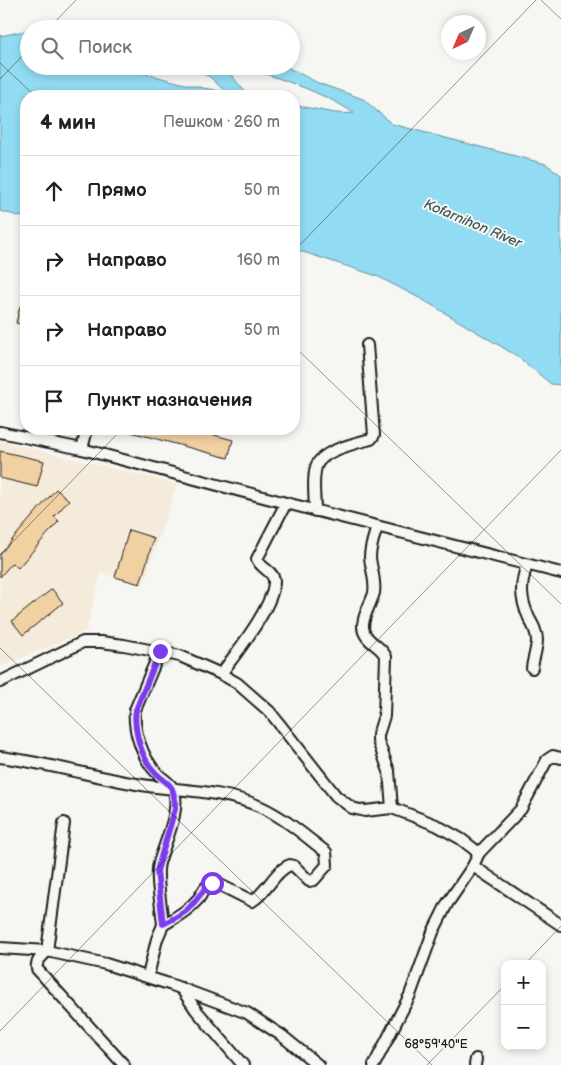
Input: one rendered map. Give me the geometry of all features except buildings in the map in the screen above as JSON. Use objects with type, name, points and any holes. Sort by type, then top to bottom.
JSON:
[{"type":"street","points":[[314,511],[315,468],[318,461],[324,455],[371,439],[374,435],[367,345]]},
{"type":"street","points":[[0,432],[82,449],[286,504],[561,573]]},
{"type":"street","points":[[82,449],[86,435]]},
{"type":"street","points":[[221,674],[253,630],[270,595],[274,581],[273,576],[259,564],[257,559],[286,504]]},
{"type":"street","points":[[377,527],[370,550],[375,584],[374,593],[363,628],[364,634],[383,650],[386,657],[385,709],[378,741],[388,771],[392,808]]},
{"type":"street","points":[[527,565],[521,592],[527,614],[536,631],[537,640],[532,668]]},
{"type":"street","points":[[0,682],[83,642],[101,642],[180,656],[221,674],[237,684],[270,712],[336,796],[344,803],[352,808],[365,811],[392,808],[436,825],[479,853]]},
{"type":"street","points":[[148,976],[156,939],[163,924],[157,871],[175,809],[173,788],[150,766],[144,755],[134,720],[136,710],[160,651]]},
{"type":"street","points":[[374,1065],[410,995],[433,932],[447,904],[473,866],[479,853],[521,809],[547,760],[553,756],[561,758]]},
{"type":"street","points":[[0,757],[60,767],[143,785],[222,795],[258,805],[288,822],[326,852],[327,865],[311,881],[294,866],[286,867],[252,901],[216,883],[208,884],[199,898],[185,912],[163,924]]},
{"type":"street","points":[[64,823],[47,951],[36,965],[37,969],[124,1065]]},
{"type":"street","points":[[473,866],[561,925]]},
{"type":"street","points":[[0,948],[47,951],[106,964],[181,988],[246,1013],[281,1035],[318,1065]]},
{"type":"street","points":[[181,988],[196,1010],[243,1065]]},
{"type":"shaded area","points":[[0,441],[177,484],[143,585],[101,573],[86,631],[0,667]]},
{"type":"water","points":[[20,32],[20,75],[151,75],[215,90],[20,90],[20,216],[0,211],[0,36]]},
{"type":"water","name":"Kofarnihon River","points":[[300,74],[318,83],[363,99],[392,124],[546,164],[561,175],[561,385],[551,384],[517,356],[425,301],[377,276],[300,251],[300,107],[346,114],[354,113],[328,98],[268,75]]},
{"type":"water","points":[[206,75],[231,75],[243,90],[224,90]]},
{"type":"route","points":[[160,651],[136,710],[134,720],[144,755],[150,766],[173,788],[175,799],[175,809],[157,871],[163,924],[185,912],[199,898],[208,884],[212,883]]}]
